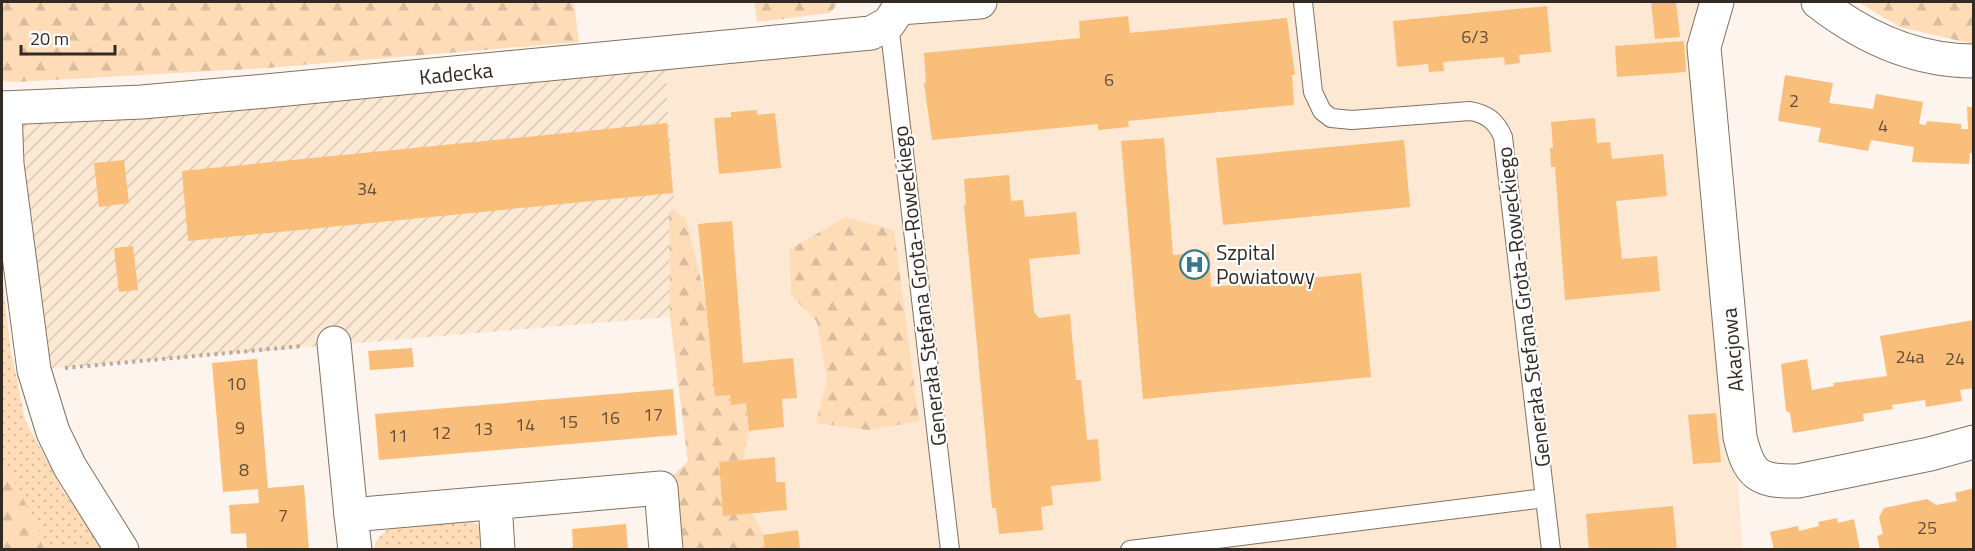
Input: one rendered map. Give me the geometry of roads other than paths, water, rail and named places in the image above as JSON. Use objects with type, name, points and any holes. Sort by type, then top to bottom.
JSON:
[{"type":"street","points":[[894,11],[980,2]]},
{"type":"street","name":"Akacjowa","points":[[1717,2],[1704,47],[1740,437],[1751,470],[1762,477],[1780,482],[1798,481],[1930,454],[1974,442]]},
{"type":"street","points":[[1818,2],[1862,32],[1903,50],[1974,61]]},
{"type":"street","name":"Kadecka","points":[[3,108],[142,102],[266,92],[871,33],[894,11]]},
{"type":"street","points":[[3,108],[7,164],[34,370],[53,432],[70,467],[122,549]]},
{"type":"street","points":[[334,343],[355,549]]},
{"type":"street","points":[[351,515],[661,488],[666,549]]},
{"type":"street","points":[[495,503],[498,549]]},
{"type":"lane","name":"Generała Stefana Grota-Roweckiego","points":[[1303,2],[1313,92],[1322,111],[1331,118],[1352,120],[1470,111],[1482,113],[1498,126],[1503,136],[1551,549]]},
{"type":"lane","name":"Generała Stefana Grota-Roweckiego","points":[[894,11],[950,549]]},
{"type":"lane","name":"Generała Stefana Grota-Roweckiego","points":[[1130,549],[1545,498]]},
{"type":"place","name":"Szpital Powiatowy","points":[[1195,264]]}]
